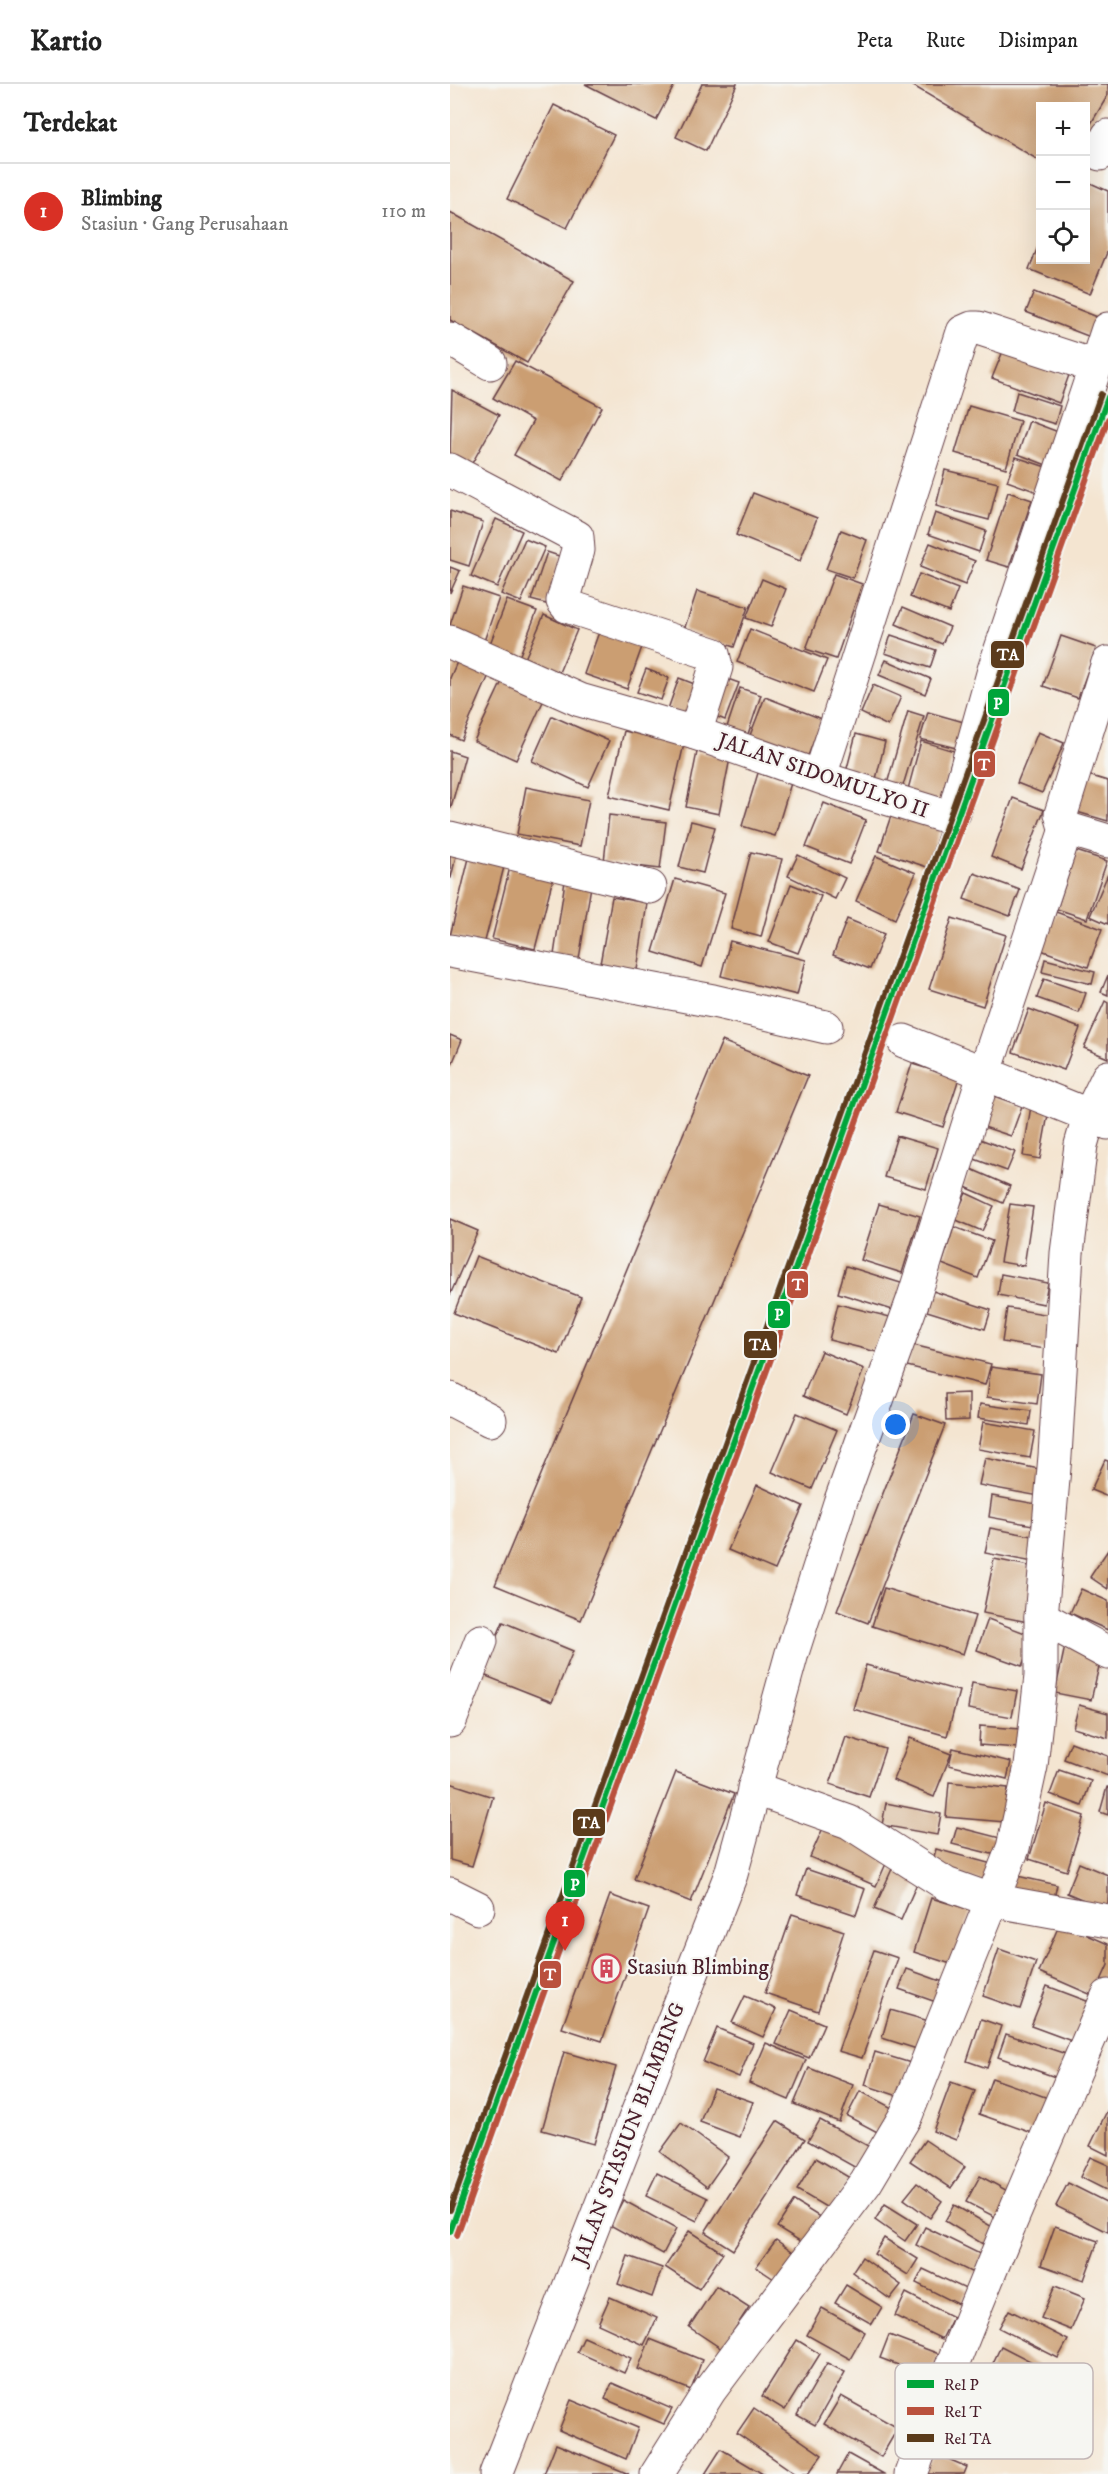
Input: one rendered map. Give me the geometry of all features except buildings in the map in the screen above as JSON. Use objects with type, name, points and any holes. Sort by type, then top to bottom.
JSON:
[{"type":"street","points":[[820,777],[963,332],[978,328],[1094,366]]},
{"type":"street","name":"JALAN SIDOMULYO II","points":[[450,642],[580,700],[695,734],[820,777],[951,818],[994,670],[1108,329]]},
{"type":"street","points":[[450,339],[490,363]]},
{"type":"street","points":[[450,470],[577,537],[578,550],[563,601],[567,606],[713,654],[716,668],[695,734]]},
{"type":"street","name":"JALAN STASIUN BLIMBING","points":[[496,2474],[731,1874],[792,1653],[840,1503],[913,1300],[984,1072],[1065,828],[1061,814],[1108,663]]},
{"type":"street","points":[[1065,828],[1108,841]]},
{"type":"street","points":[[450,838],[650,887]]},
{"type":"street","points":[[450,951],[713,1001],[826,1027]]},
{"type":"street","points":[[904,1041],[1099,1118]]},
{"type":"street","points":[[657,2474],[710,2390],[866,2182],[897,2131],[906,2115],[954,2000],[1013,1848],[1031,1766],[1041,1676],[1041,1617],[1067,1253],[1081,1145],[1099,1118],[1108,1077]]},
{"type":"street","points":[[450,1399],[490,1420]]},
{"type":"street","points":[[1041,1617],[1108,1653]]},
{"type":"street","points":[[450,1720],[481,1641]]},
{"type":"street","points":[[754,1788],[849,1822],[946,1884],[991,1900],[1108,1921]]},
{"type":"street","points":[[954,2363],[997,2253],[1108,1996]]},
{"type":"street","points":[[911,2474],[917,2459]]},
{"type":"rail line","name":"TA","points":[[450,2210],[1101,394]]},
{"type":"rail line","name":"P","points":[[450,2232],[1108,397]]},
{"type":"rail line","name":"T","points":[[457,2235],[1108,419]]},
{"type":"place","name":"Blimbing","points":[[565,1951]]},
{"type":"place","name":"Stasiun Blimbing","points":[[606,1968]]}]
